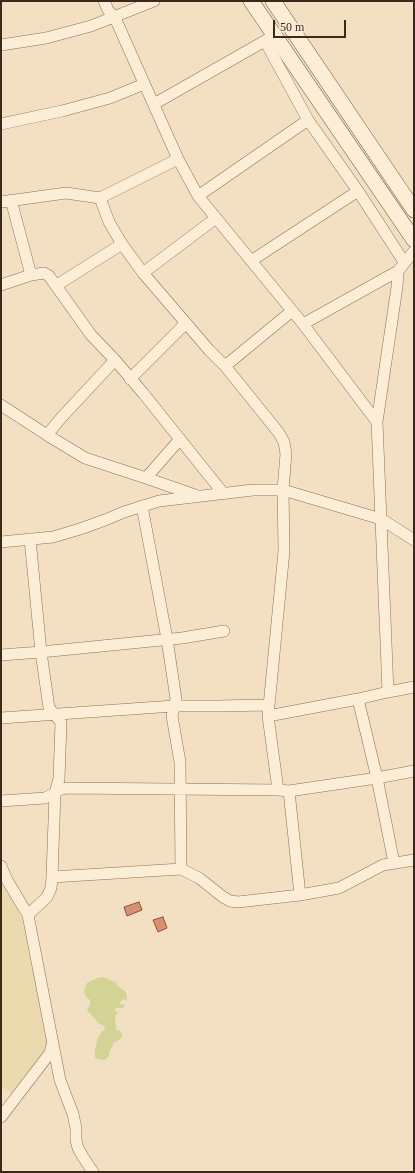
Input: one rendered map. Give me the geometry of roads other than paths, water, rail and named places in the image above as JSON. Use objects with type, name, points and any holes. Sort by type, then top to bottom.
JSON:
[{"type":"street","points":[[104,1],[108,10],[115,18],[178,159],[198,196],[303,324],[377,422]]},
{"type":"street","points":[[1,44],[46,38],[91,26],[115,18],[154,1]]},
{"type":"street","points":[[251,1],[308,120],[358,191],[404,262]]},
{"type":"street","points":[[273,1],[414,210]]},
{"type":"street","points":[[154,104],[270,38]]},
{"type":"street","points":[[270,38],[414,240]]},
{"type":"street","points":[[1,124],[62,111],[110,98],[144,84]]},
{"type":"street","points":[[198,196],[308,120]]},
{"type":"street","points":[[31,275],[6,201],[66,193],[100,198],[178,159]]},
{"type":"street","points":[[251,262],[358,191]]},
{"type":"street","points":[[100,198],[109,222],[122,244],[143,273],[225,366],[279,433],[284,442],[286,454],[283,490],[284,551],[268,716],[278,790]]},
{"type":"street","points":[[143,273],[216,218]]},
{"type":"street","points":[[56,285],[122,244]]},
{"type":"street","points":[[303,324],[398,271],[414,251]]},
{"type":"street","points":[[388,692],[377,422],[397,288],[398,271]]},
{"type":"street","points":[[1,285],[31,275],[44,273],[49,276],[91,335],[115,360],[224,493]]},
{"type":"street","points":[[225,366],[292,311]]},
{"type":"street","points":[[130,379],[186,323]]},
{"type":"street","points":[[47,435],[115,360]]},
{"type":"street","points":[[1,404],[47,435],[85,458],[197,496]]},
{"type":"street","points":[[146,478],[180,439]]},
{"type":"street","points":[[1,542],[53,538],[159,501],[254,490],[283,490],[381,519],[414,540]]},
{"type":"street","points":[[142,506],[167,639],[176,699],[172,716],[180,762],[182,869]]},
{"type":"street","points":[[28,916],[47,897],[51,888],[55,793],[59,779],[61,722],[49,708],[41,652],[30,539]]},
{"type":"street","points":[[1,655],[167,639],[224,631]]},
{"type":"street","points":[[268,716],[414,687]]},
{"type":"street","points":[[358,699],[377,778],[394,862]]},
{"type":"street","points":[[1,718],[174,706],[269,705]]},
{"type":"street","points":[[1,801],[45,798],[58,790],[66,788],[289,791],[414,771]]},
{"type":"street","points":[[289,791],[300,895]]},
{"type":"street","points":[[52,877],[182,869],[198,878],[223,897],[230,901],[238,902],[300,895],[339,888],[384,865],[394,862],[414,860]]},
{"type":"street","points":[[1,866],[7,880],[28,916],[60,1080],[73,1114],[78,1148],[93,1172]]},
{"type":"street","points":[[1,1117],[50,1053],[52,1045]]}]
